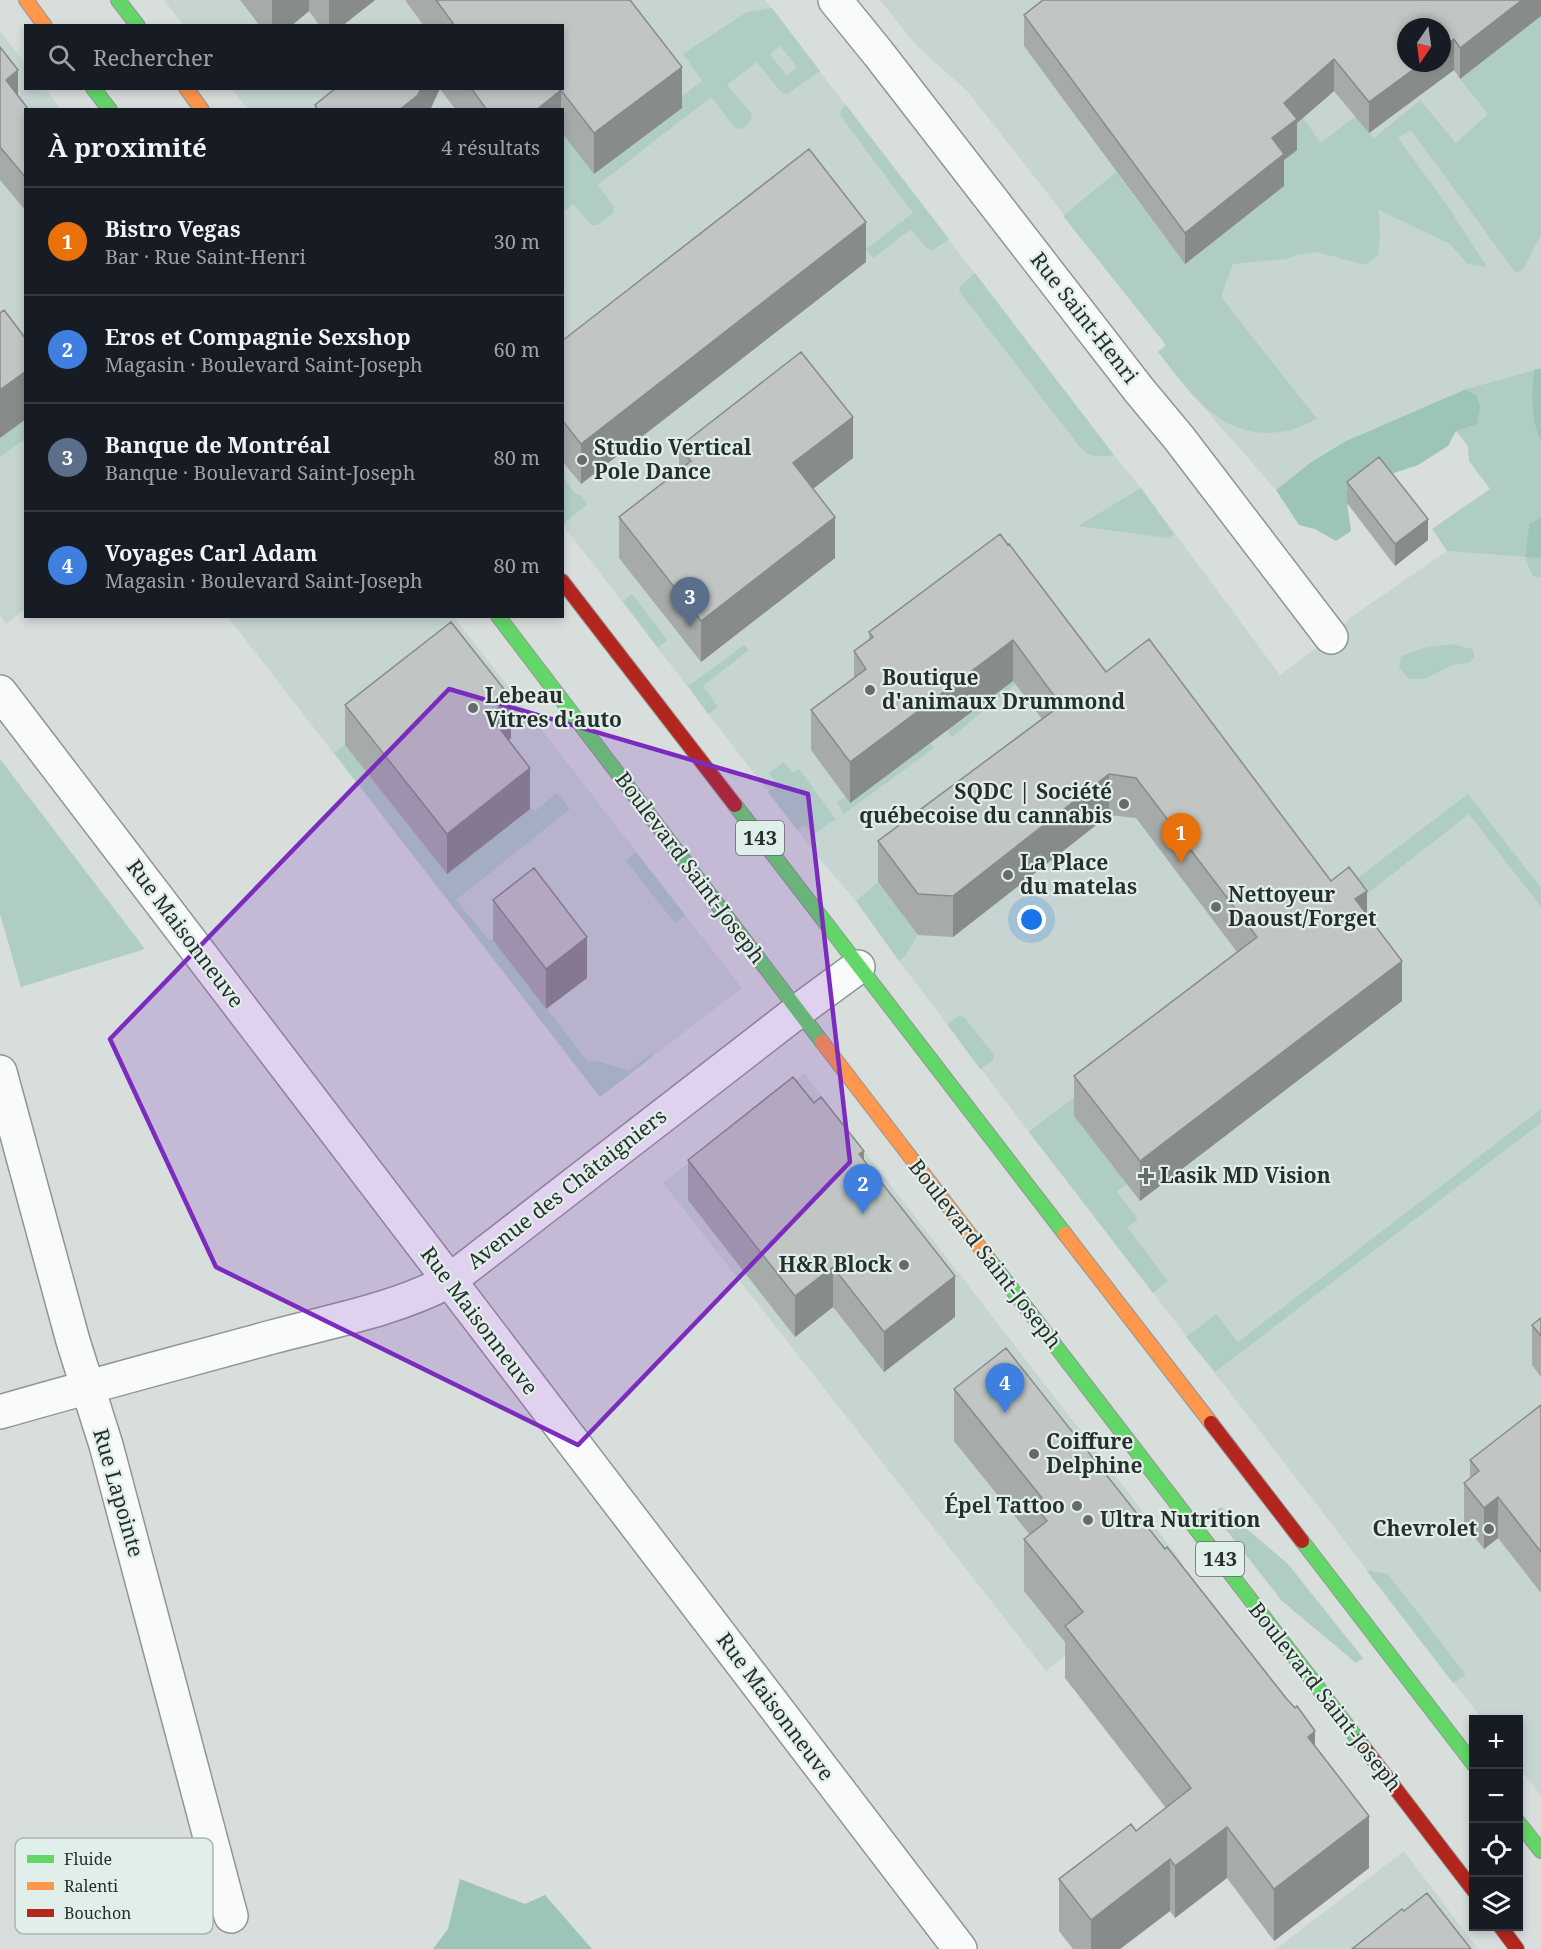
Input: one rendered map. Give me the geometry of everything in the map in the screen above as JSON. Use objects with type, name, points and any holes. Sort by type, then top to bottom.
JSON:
[{"type":"main road","points":[[26,0],[44,24]]},
{"type":"main road","points":[[118,0],[136,24]]},
{"type":"main road","points":[[95,90],[108,108]]},
{"type":"main road","points":[[187,90],[201,108]]},
{"type":"main road","name":"143","points":[[564,584],[1469,1760]]},
{"type":"main road","name":"Boulevard Saint-Joseph","points":[[500,618],[1469,1886]]},
{"type":"main road","points":[[1519,1823],[1541,1851]]},
{"type":"main road","points":[[1504,1931],[1517,1949]]},
{"type":"street","name":"Rue Saint-Henri","points":[[835,0],[1139,390],[1179,438],[1331,637]]},
{"type":"street","name":"Rue Maisonneuve","points":[[0,692],[960,1949]]},
{"type":"street","name":"Avenue des Châtaigniers","points":[[0,1412],[371,1311],[425,1293],[449,1281],[858,967]]},
{"type":"street","name":"Rue Lapointe","points":[[0,1071],[87,1387],[106,1445],[210,1838]]},
{"type":"street","name":"Rue Lapointe","points":[[213,1848],[231,1916]]},
{"type":"highlighted area","points":[[449,689],[808,794],[850,1162],[578,1445],[216,1267],[110,1039]]},
{"type":"shaded area","points":[[164,0],[765,0],[1141,488],[1280,675],[1331,637],[1351,617],[1447,551],[1525,557],[1532,576],[1541,578],[1541,1796],[1523,1772],[1523,1715],[1479,1715],[1029,1132],[856,901],[823,863],[564,526],[564,108],[247,108],[233,90],[564,90],[564,24],[182,24]]},
{"type":"shaded area","points":[[880,0],[1541,0],[1541,368],[1466,389],[1344,442],[1310,463],[1276,490],[1158,352],[1166,345],[968,92],[916,45]]},
{"type":"shaded area","points":[[0,31],[24,62],[24,90],[46,90],[60,108],[24,108],[24,610],[6,624],[0,616]]},
{"type":"shaded area","points":[[229,618],[455,618],[742,988],[600,1097]]},
{"type":"shaded area","points":[[804,1073],[1182,1562],[1046,1671],[663,1183]]},
{"type":"shaded area","points":[[1404,1851],[1478,1949],[1276,1949]]},
{"type":"green space","points":[[772,8],[820,71],[787,94],[781,92],[757,62],[727,85],[752,114],[750,122],[742,129],[735,128],[711,97],[598,185],[614,207],[613,213],[597,225],[591,225],[573,204],[564,211],[564,134],[595,174],[681,108],[676,101],[702,81],[683,54],[747,12]],"holes":[[[780,46],[797,67],[787,76],[770,54]]]},
{"type":"green space","points":[[1541,16],[1541,235],[1522,271],[1515,272],[1411,130],[1398,138],[1447,205],[1487,267],[1468,264],[1450,244],[1379,210],[1378,255],[1365,265],[1317,252],[1286,259],[1233,264],[1221,297],[1317,419],[1298,428],[1268,433],[1248,431],[1230,424],[1199,401],[1158,352],[1166,345],[1063,216],[1116,172],[1185,264],[1283,134],[1303,118],[1321,143],[1356,116],[1374,138],[1420,100],[1456,143],[1488,114],[1460,79]]},
{"type":"green space","points":[[846,105],[949,239],[933,250],[927,249],[911,229],[873,258],[866,249],[913,213],[840,115]]},
{"type":"green space","points":[[975,273],[1114,455],[1095,456],[1079,446],[963,296],[959,290],[960,286]]},
{"type":"green space","points":[[1541,368],[1541,442],[1533,415],[1532,397],[1534,370]]},
{"type":"green space","points":[[1534,370],[1532,406],[1541,442],[1541,517],[1529,524],[1525,556],[1541,558],[1541,578],[1532,576],[1525,557],[1447,551],[1432,529],[1490,489],[1469,461],[1468,446],[1456,431],[1477,396],[1466,389]]},
{"type":"green space","points":[[1466,389],[1477,396],[1480,408],[1477,424],[1456,431],[1448,446],[1418,465],[1379,478],[1347,503],[1351,531],[1336,541],[1315,529],[1299,525],[1276,490],[1310,463],[1344,442]]},
{"type":"green space","points":[[24,420],[24,440],[0,457],[0,438]]},
{"type":"green space","points":[[564,479],[575,493],[582,496],[587,504],[564,523]]},
{"type":"green space","points":[[1141,488],[1174,534],[1168,538],[1078,526]]},
{"type":"green space","points":[[1541,517],[1541,558],[1525,557],[1529,524]]},
{"type":"green space","points":[[632,594],[667,640],[658,648],[623,601]]},
{"type":"green space","points":[[1451,644],[1472,649],[1475,657],[1469,663],[1452,665],[1425,679],[1409,679],[1399,667],[1401,656],[1424,648]]},
{"type":"green space","points":[[744,645],[749,650],[703,686],[718,707],[708,714],[688,686]]},
{"type":"green space","points":[[1014,680],[1016,684],[952,737],[947,731]]},
{"type":"green space","points":[[930,742],[934,748],[844,814],[837,802],[846,797],[851,802]]},
{"type":"green space","points":[[345,745],[447,874],[530,809],[535,811],[557,793],[570,809],[456,900],[489,940],[493,940],[589,1063],[595,1060],[628,1071],[651,1054],[653,1056],[600,1097],[334,753]]},
{"type":"green space","points":[[0,759],[145,949],[21,987],[0,914]]},
{"type":"green space","points":[[784,762],[792,773],[799,769],[836,819],[813,835],[805,825],[797,830],[768,792],[778,786],[769,773]]},
{"type":"green space","points":[[1468,794],[1541,888],[1541,907],[1469,814],[1075,1116],[1127,1184],[1117,1192],[1138,1219],[1127,1227],[1168,1281],[1153,1293],[1029,1132]]},
{"type":"green space","points":[[636,852],[685,915],[675,923],[626,861]]},
{"type":"green space","points":[[878,882],[918,935],[906,955],[899,961],[856,901]]},
{"type":"green space","points":[[959,1016],[964,1017],[994,1055],[993,1060],[980,1069],[947,1024]]},
{"type":"green space","points":[[1541,1109],[1541,1123],[1215,1372],[1186,1337],[1216,1314],[1238,1342]]},
{"type":"green space","points":[[1221,1507],[1288,1564],[1363,1658],[1356,1663],[1282,1601],[1213,1513]]},
{"type":"green space","points":[[1366,1570],[1388,1574],[1466,1675],[1453,1683]]},
{"type":"green space","points":[[460,1879],[525,1904],[545,1895],[592,1949],[433,1949],[448,1929]]},
{"type":"building","points":[[436,0],[630,0],[682,67],[594,133],[561,90],[564,90],[564,24],[453,23]]},
{"type":"building","points":[[1043,0],[1522,0],[1460,48],[1454,39],[1451,41],[1451,18],[1397,18],[1397,72],[1410,72],[1369,102],[1334,59],[1284,103],[1297,119],[1272,138],[1284,154],[1185,233],[1024,15]]},
{"type":"building","points":[[0,47],[18,70],[6,80],[27,108],[24,108],[24,176],[0,147]]},
{"type":"building","points":[[334,90],[420,90],[418,95],[402,108],[317,108],[315,105]]},
{"type":"building","points":[[472,90],[561,90],[538,108],[486,108]]},
{"type":"building","points":[[809,149],[866,222],[581,444],[564,423],[564,339]]},
{"type":"building","points":[[4,310],[24,336],[24,372],[0,390],[0,313]]},
{"type":"building","points":[[801,352],[853,417],[793,463],[835,517],[701,621],[619,517],[691,461],[679,447]]},
{"type":"building","points":[[1379,457],[1428,519],[1395,544],[1347,482]]},
{"type":"building","points":[[1000,534],[1106,672],[1149,639],[1331,881],[1349,867],[1367,891],[1355,899],[1402,961],[1140,1161],[1074,1076],[1257,937],[1136,778],[1109,774],[953,896],[918,894],[878,841],[1061,705],[1013,640],[850,762],[811,710],[866,669],[854,651],[873,637],[869,632]]},
{"type":"building","points":[[451,622],[511,698],[489,715],[530,768],[447,834],[345,705]]},
{"type":"building","points":[[534,868],[587,937],[546,969],[493,900]]},
{"type":"building","points":[[793,1077],[814,1103],[821,1097],[864,1151],[859,1154],[955,1276],[884,1332],[833,1267],[795,1296],[688,1160]]},
{"type":"building","points":[[1541,1318],[1541,1336],[1532,1325]]},
{"type":"building","points":[[1006,1348],[1286,1698],[1295,1708],[1297,1706],[1315,1731],[1308,1737],[1369,1816],[1274,1889],[1227,1827],[1175,1866],[1170,1859],[1091,1920],[1059,1879],[1131,1824],[1136,1831],[1191,1788],[1065,1626],[1083,1612],[1024,1539],[1047,1521],[1034,1505],[1042,1498],[954,1389]]},
{"type":"building","points":[[1541,1405],[1541,1552],[1498,1497],[1484,1508],[1464,1483],[1479,1471],[1470,1460]]},
{"type":"building","points":[[1427,1893],[1471,1949],[1352,1949],[1402,1909],[1404,1911]]},
{"type":"traffic: fast","points":[[118,0],[136,24]]},
{"type":"traffic: fast","points":[[95,90],[108,108]]},
{"type":"traffic: fast","points":[[500,618],[822,1042]]},
{"type":"traffic: fast","points":[[735,805],[1065,1234]]},
{"type":"traffic: fast","points":[[988,1258],[1359,1741]]},
{"type":"traffic: fast","points":[[1302,1541],[1469,1758]]},
{"type":"traffic: fast","points":[[1519,1823],[1541,1851]]},
{"type":"traffic: slow","points":[[26,0],[44,24]]},
{"type":"traffic: slow","points":[[187,90],[201,108]]},
{"type":"traffic: slow","points":[[822,1042],[988,1258]]},
{"type":"traffic: slow","points":[[1065,1234],[1211,1423]]},
{"type":"traffic: jam","points":[[564,584],[735,805]]},
{"type":"traffic: jam","points":[[1211,1423],[1302,1541]]},
{"type":"traffic: jam","points":[[1359,1741],[1469,1884]]},
{"type":"traffic: jam","points":[[1504,1931],[1517,1949]]},
{"type":"place","name":"Studio Vertical Pole Dance","points":[[582,460]]},
{"type":"place","name":"Banque de Montréal","points":[[690,627]]},
{"type":"place","name":"Boutique d'animaux Drummond","points":[[870,690]]},
{"type":"place","name":"Lebeau Vitres d'auto","points":[[473,708]]},
{"type":"place","name":"SQDC | Société québecoise du cannabis","points":[[1124,804]]},
{"type":"place","name":"Bistro Vegas","points":[[1181,863]]},
{"type":"place","name":"La Place du matelas","points":[[1008,875]]},
{"type":"place","name":"Nettoyeur Daoust/Forget","points":[[1216,907]]},
{"type":"place","name":"Lasik MD Vision","points":[[1146,1176]]},
{"type":"place","name":"Eros et Compagnie Sexshop","points":[[863,1214]]},
{"type":"place","name":"H&R Block","points":[[904,1265]]},
{"type":"place","name":"Voyages Carl Adam","points":[[1005,1413]]},
{"type":"place","name":"Coiffure Delphine","points":[[1034,1454]]},
{"type":"place","name":"Épel Tattoo","points":[[1077,1506]]},
{"type":"place","name":"Ultra Nutrition","points":[[1088,1520]]},
{"type":"place","name":"Chevrolet","points":[[1489,1529]]}]
